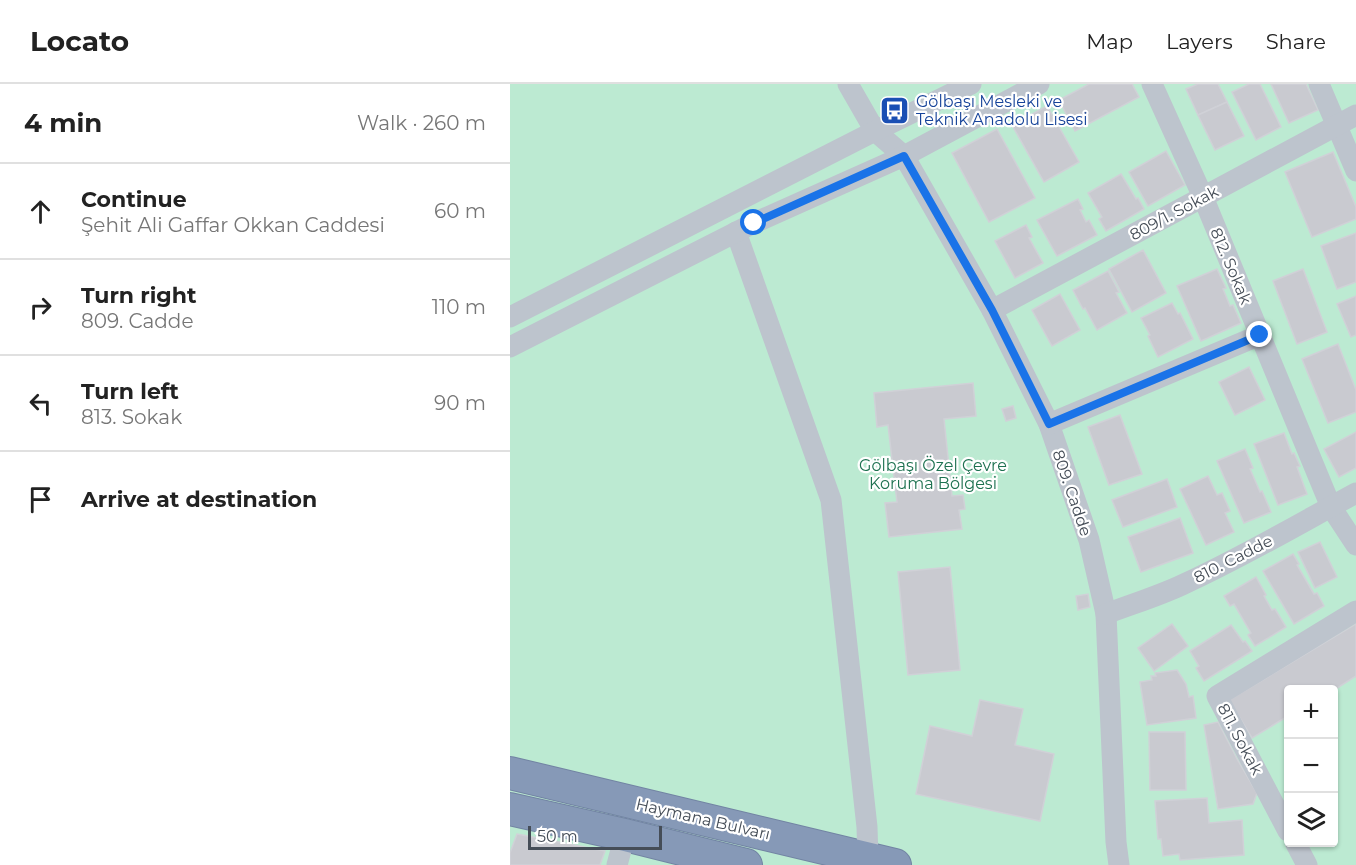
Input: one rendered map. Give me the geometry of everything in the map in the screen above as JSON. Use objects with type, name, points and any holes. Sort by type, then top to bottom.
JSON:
[{"type":"highway","name":"Haymana Bulvarı","points":[[510,773],[882,862]]},
{"type":"highway","name":"Haymana Bulvarı","points":[[510,809],[746,865]]},
{"type":"street","name":"809. Cadde","points":[[848,84],[875,131],[904,156],[992,310],[1049,424],[1089,540],[1106,614],[1116,842],[1119,865]]},
{"type":"street","points":[[510,317],[971,84]]},
{"type":"street","points":[[510,347],[736,232],[904,156],[1039,84]]},
{"type":"street","name":"812. Sokak","points":[[1152,84],[1203,197],[1331,507],[1356,545]]},
{"type":"street","points":[[1319,84],[1356,171]]},
{"type":"street","name":"809/1. Sokak","points":[[992,310],[1356,115]]},
{"type":"street","points":[[736,232],[831,500],[866,815],[882,862]]},
{"type":"street","points":[[1049,424],[1260,335]]},
{"type":"street","name":"810. Cadde","points":[[1106,614],[1189,581],[1268,542],[1356,493]]},
{"type":"street","name":"811. Sokak","points":[[1284,823],[1217,696],[1356,611]]},
{"type":"street","points":[[617,865],[625,835]]},
{"type":"street","points":[[1297,847],[1307,865]]},
{"type":"green space","name":"Gölbaşı Özel Çevre Koruma Bölgesi","points":[[510,84],[1356,84],[1356,865],[510,865]]},
{"type":"building","points":[[1089,84],[1132,84],[1139,97],[1075,131],[1059,100]]},
{"type":"building","points":[[1198,84],[1218,84],[1227,102],[1198,115],[1186,89]]},
{"type":"building","points":[[1249,84],[1260,84],[1281,127],[1256,140],[1232,92]]},
{"type":"building","points":[[1271,84],[1306,84],[1318,110],[1289,123]]},
{"type":"building","points":[[1227,102],[1244,136],[1215,150],[1198,115]]},
{"type":"building","points":[[1047,106],[1079,162],[1044,182],[1012,125]]},
{"type":"building","points":[[997,129],[1035,198],[989,222],[952,153]]},
{"type":"building","points":[[1166,151],[1185,185],[1148,206],[1129,172]]},
{"type":"building","points":[[1333,152],[1356,207],[1356,219],[1312,237],[1285,172]]},
{"type":"building","points":[[1121,174],[1144,209],[1106,231],[1099,219],[1102,217],[1088,193]]},
{"type":"building","points":[[1078,199],[1086,222],[1089,220],[1097,235],[1057,256],[1037,220]]},
{"type":"building","points":[[1026,225],[1032,237],[1029,238],[1043,263],[1015,278],[995,241]]},
{"type":"building","points":[[1356,233],[1356,282],[1337,289],[1321,246]]},
{"type":"building","points":[[1143,250],[1166,293],[1132,312],[1109,269]]},
{"type":"building","points":[[1217,269],[1226,288],[1223,289],[1230,306],[1233,305],[1241,323],[1201,341],[1177,286]]},
{"type":"building","points":[[1303,269],[1327,332],[1297,344],[1273,281]]},
{"type":"building","points":[[1108,271],[1127,313],[1097,330],[1073,290]]},
{"type":"building","points":[[1060,294],[1080,330],[1052,346],[1032,310]]},
{"type":"building","points":[[1356,296],[1356,335],[1351,337],[1337,304]]},
{"type":"building","points":[[1172,303],[1178,314],[1180,313],[1193,339],[1158,357],[1141,318]]},
{"type":"building","points":[[1338,344],[1356,390],[1356,412],[1328,423],[1302,359]]},
{"type":"building","points":[[1249,367],[1265,400],[1235,415],[1219,382]]},
{"type":"building","points":[[973,383],[976,416],[944,419],[952,496],[963,495],[965,509],[959,510],[962,529],[889,537],[885,503],[897,502],[888,425],[877,427],[874,393]]},
{"type":"building","points":[[1013,406],[1016,418],[1006,421],[1002,409]]},
{"type":"building","points":[[1120,415],[1142,474],[1109,485],[1088,427]]},
{"type":"building","points":[[1356,432],[1356,468],[1339,477],[1324,449]]},
{"type":"building","points":[[1284,433],[1292,454],[1294,453],[1300,466],[1297,467],[1307,494],[1278,505],[1254,444]]},
{"type":"building","points":[[1245,449],[1253,468],[1250,469],[1271,512],[1244,523],[1217,461]]},
{"type":"building","points":[[1208,476],[1217,495],[1222,493],[1230,511],[1225,513],[1234,532],[1206,545],[1180,489]]},
{"type":"building","points":[[1167,479],[1177,507],[1123,527],[1112,500]]},
{"type":"building","points":[[1180,518],[1193,553],[1141,572],[1128,537]]},
{"type":"building","points":[[1320,542],[1337,577],[1315,588],[1298,552]]},
{"type":"building","points":[[1293,554],[1314,594],[1317,593],[1324,606],[1294,624],[1263,571]]},
{"type":"building","points":[[950,567],[960,670],[908,675],[898,572]]},
{"type":"building","points":[[1256,577],[1272,610],[1275,609],[1286,627],[1255,646],[1248,635],[1251,633],[1234,604],[1230,606],[1224,596]]},
{"type":"building","points":[[1088,594],[1090,607],[1078,610],[1076,596]]},
{"type":"building","points":[[1172,624],[1188,646],[1154,671],[1138,648]]},
{"type":"building","points":[[1356,624],[1356,676],[1338,687],[1338,685],[1284,685],[1284,718],[1252,738],[1229,700]]},
{"type":"building","points":[[1231,625],[1252,651],[1204,681],[1196,668],[1199,666],[1190,651]]},
{"type":"building","points":[[1177,670],[1186,684],[1189,697],[1193,696],[1196,718],[1147,725],[1140,682],[1152,680],[1151,676],[1156,676],[1155,673]]},
{"type":"building","points":[[980,700],[1023,709],[1015,745],[1054,754],[1040,821],[916,794],[930,726],[972,736]]},
{"type":"building","points":[[1218,722],[1257,793],[1253,804],[1218,809],[1204,725]]},
{"type":"building","points":[[1149,732],[1185,732],[1186,790],[1150,790]]},
{"type":"building","points":[[1207,798],[1209,823],[1242,820],[1244,855],[1180,860],[1179,854],[1163,856],[1161,839],[1158,839],[1155,801]]},
{"type":"building","points":[[517,834],[605,851],[600,865],[510,865],[510,853]]},
{"type":"place","name":"Gölbaşı Mesleki ve Teknik Anadolu Lisesi","points":[[895,110]]},
{"type":"route","points":[[754,223],[904,156],[992,310],[1049,424],[1260,335]]}]
